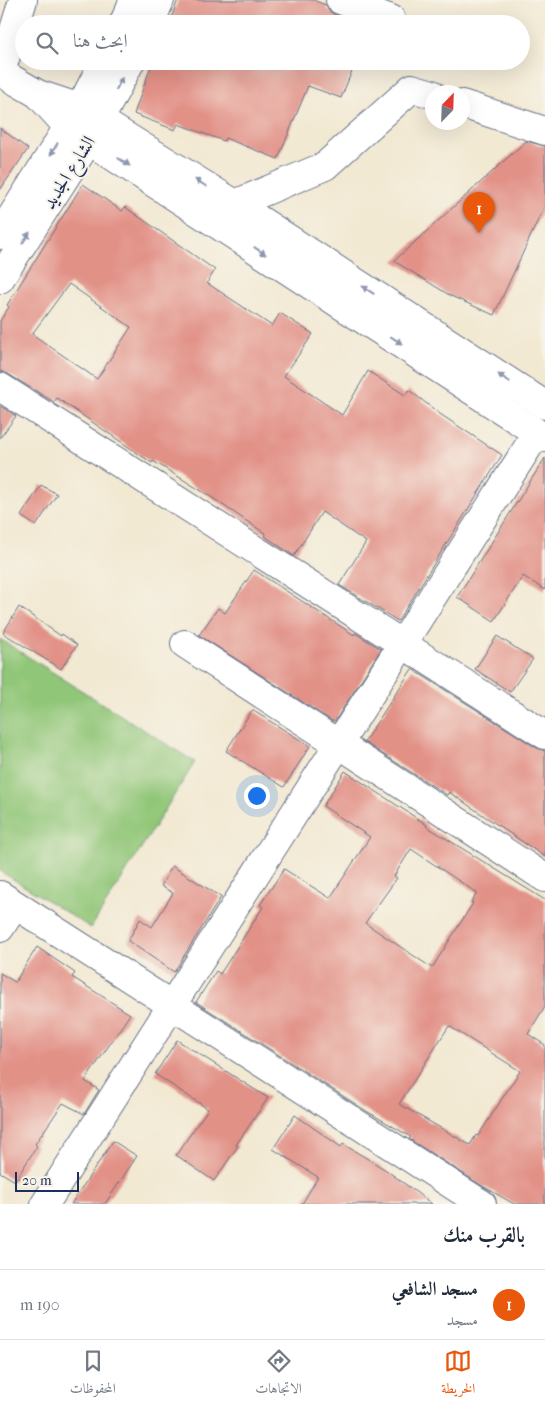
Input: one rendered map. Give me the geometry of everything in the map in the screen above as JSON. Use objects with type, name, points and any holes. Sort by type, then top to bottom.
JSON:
[{"type":"street","points":[[18,15],[23,0]]},
{"type":"street","points":[[127,15],[134,0]]},
{"type":"street","points":[[154,15],[160,0]]},
{"type":"street","points":[[340,0],[382,15]]},
{"type":"street","points":[[15,25],[0,72],[85,124],[541,435],[403,644],[45,1204]]},
{"type":"street","name":"الشارع الجديد","points":[[0,279],[85,124],[101,70]]},
{"type":"street","name":"الشارع الجديد","points":[[1,232],[124,70]]},
{"type":"street","points":[[235,204],[325,166],[412,88],[425,92]]},
{"type":"street","points":[[470,107],[545,131]]},
{"type":"street","points":[[85,124],[235,204],[545,405]]},
{"type":"street","points":[[0,387],[545,735]]},
{"type":"street","points":[[185,644],[545,878]]},
{"type":"street","points":[[0,928],[7,900],[482,1204]]},
{"type":"green space","points":[[0,639],[195,762],[91,928],[0,871]]},
{"type":"building","points":[[178,0],[313,0],[326,5],[328,10],[335,15],[172,15]]},
{"type":"building","points":[[150,70],[352,70],[341,98],[308,86],[278,159],[225,138],[224,141],[178,124],[175,130],[134,114]]},
{"type":"building","points":[[0,128],[28,149],[0,190]]},
{"type":"building","points":[[526,141],[545,146],[545,205],[494,315],[451,296],[394,261]]},
{"type":"building","points":[[83,184],[122,211],[125,207],[215,270],[207,283],[272,326],[280,313],[313,334],[284,376],[342,415],[368,371],[405,395],[409,390],[440,414],[502,455],[398,621],[339,585],[366,542],[322,512],[294,556],[265,536],[266,534],[208,495],[153,461],[152,463],[57,398],[54,402],[0,371],[0,321],[9,307],[7,305]],"holes":[[[69,284],[131,327],[97,379],[32,334]]]},
{"type":"building","points":[[0,406],[16,416],[0,438]]},
{"type":"building","points":[[545,458],[545,590],[523,576],[494,621],[457,597]]},
{"type":"building","points":[[41,485],[57,494],[36,526],[21,516]]},
{"type":"building","points":[[254,570],[354,635],[355,633],[381,649],[335,721],[332,721],[199,635],[218,608],[225,613]]},
{"type":"building","points":[[19,607],[77,645],[61,669],[3,633]]},
{"type":"building","points":[[497,636],[533,659],[510,692],[475,669]]},
{"type":"building","points":[[412,669],[537,748],[545,751],[545,857],[449,792],[447,795],[364,742]]},
{"type":"building","points":[[252,710],[310,746],[284,787],[226,751]]},
{"type":"building","points":[[345,771],[426,826],[545,900],[545,1006],[528,1034],[545,1045],[545,1204],[514,1204],[481,1185],[409,1139],[411,1137],[368,1112],[196,1002],[216,971],[220,974],[263,907],[260,905],[284,869],[330,898],[370,837],[323,806]],"holes":[[[411,849],[477,893],[471,902],[473,903],[432,968],[365,923],[397,878],[394,876]],[[449,1026],[520,1071],[478,1136],[476,1135],[470,1145],[399,1104]]]},
{"type":"building","points":[[172,866],[221,897],[174,972],[128,941],[140,919],[152,927],[173,893],[161,886]]},
{"type":"building","points":[[37,947],[75,973],[72,977],[130,1014],[85,1081],[99,1090],[84,1114],[63,1103],[35,1144],[37,1146],[15,1181],[0,1172],[0,973],[15,982]]},
{"type":"building","points":[[177,1040],[268,1098],[214,1181],[176,1155],[208,1109],[155,1074]]},
{"type":"building","points":[[295,1115],[341,1147],[343,1144],[386,1170],[432,1204],[302,1204],[318,1177],[273,1149]]},
{"type":"building","points":[[113,1141],[137,1156],[105,1204],[71,1204]]},
{"type":"place","name":"مسجد الشافعي","points":[[479,233]]}]
